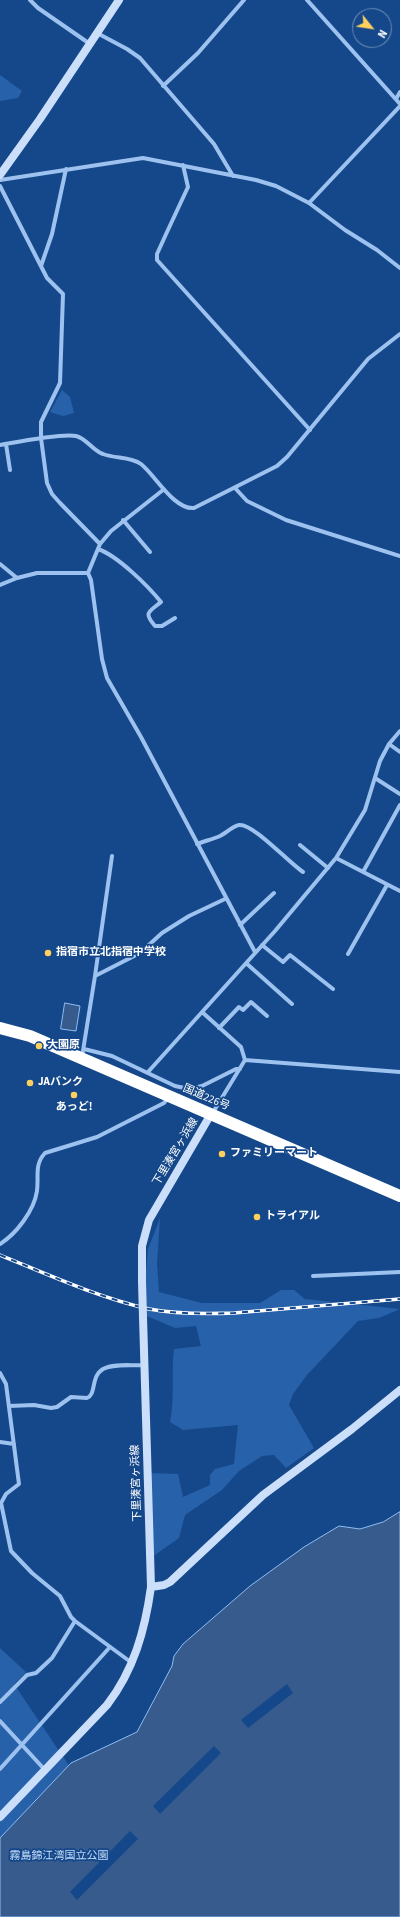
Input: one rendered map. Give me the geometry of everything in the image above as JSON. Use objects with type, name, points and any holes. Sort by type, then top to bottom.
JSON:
[{"type":"highway","name":"国道226号","points":[[0,1028],[83,1053],[169,1096],[400,1196]]},
{"type":"main road","points":[[0,175],[119,0]]},
{"type":"main road","name":"下里湊宮ヶ浜線","points":[[0,1817],[107,1705],[132,1663],[140,1645],[146,1620],[151,1587],[142,1246],[149,1220],[211,1114]]},
{"type":"main road","points":[[151,1587],[164,1585],[170,1582],[263,1495],[352,1429],[400,1390]]},
{"type":"street","points":[[30,0],[38,8],[90,44]]},
{"type":"street","points":[[163,86],[198,54],[244,0]]},
{"type":"street","points":[[307,0],[400,105],[309,203]]},
{"type":"street","points":[[97,33],[128,49],[140,58],[214,144],[233,176]]},
{"type":"street","points":[[396,99],[400,92]]},
{"type":"street","points":[[0,180],[143,158],[233,176],[276,186],[309,203],[345,230],[377,250],[400,268]]},
{"type":"street","points":[[183,165],[188,187],[166,232],[157,254],[157,260],[310,430]]},
{"type":"street","points":[[41,266],[52,234],[66,169]]},
{"type":"street","points":[[0,186],[47,278],[63,294],[60,384],[41,422],[41,438],[47,483],[52,494],[99,547],[148,586],[161,602],[149,612],[148,615],[148,618],[155,626],[162,626],[175,618]]},
{"type":"street","points":[[0,445],[41,438],[75,436],[81,438],[89,446],[104,454],[134,460],[144,467],[163,490],[189,508],[235,488],[277,466],[310,430],[368,359],[400,334]]},
{"type":"street","points":[[6,444],[10,470]]},
{"type":"street","points":[[235,488],[247,501],[280,518],[400,556]]},
{"type":"street","points":[[163,490],[111,530],[99,547],[88,574],[91,580],[104,668],[107,678],[141,736],[225,899],[255,952]]},
{"type":"street","points":[[123,520],[150,552]]},
{"type":"street","points":[[0,564],[17,578]]},
{"type":"street","points":[[0,585],[17,578],[46,572],[73,575],[88,574]]},
{"type":"street","points":[[148,1072],[262,945],[336,858],[363,815],[380,761],[389,744],[400,731]]},
{"type":"street","points":[[389,744],[400,752]]},
{"type":"street","points":[[375,778],[400,794]]},
{"type":"street","points":[[363,872],[400,805]]},
{"type":"street","points":[[197,844],[219,836],[238,825],[245,825],[262,836],[294,866],[303,872]]},
{"type":"street","points":[[300,845],[328,868]]},
{"type":"street","points":[[112,856],[83,1053],[112,1056],[175,1086],[189,1089],[197,1088],[236,1069],[240,1069]]},
{"type":"street","points":[[336,858],[400,891]]},
{"type":"street","points":[[348,954],[387,885]]},
{"type":"street","points":[[240,925],[274,893]]},
{"type":"street","points":[[95,976],[140,953],[162,933],[189,916],[225,899]]},
{"type":"street","points":[[262,945],[283,962],[290,955],[333,989]]},
{"type":"street","points":[[246,963],[292,1004]]},
{"type":"street","points":[[219,1028],[239,1007],[243,1010],[251,1002],[267,1016]]},
{"type":"street","points":[[202,1012],[241,1047],[245,1060],[211,1114]]},
{"type":"street","points":[[245,1060],[400,1072]]},
{"type":"street","points":[[0,1244],[12,1237],[32,1204],[36,1193],[37,1167],[40,1159],[45,1153],[97,1137],[164,1104],[169,1096]]},
{"type":"street","points":[[313,1276],[400,1272]]},
{"type":"street","points":[[9,1406],[34,1405],[51,1408],[57,1407],[70,1397],[87,1398],[92,1394],[95,1376],[104,1369],[112,1366],[145,1366]]},
{"type":"street","points":[[0,1373],[6,1384],[19,1484],[6,1494],[0,1503],[11,1551],[32,1573],[60,1596],[75,1621],[132,1663]]},
{"type":"street","points":[[0,1442],[14,1444]]},
{"type":"street","points":[[0,1702],[27,1675],[36,1673],[52,1658],[75,1621]]},
{"type":"street","points":[[0,1769],[110,1647]]},
{"type":"street","points":[[0,1721],[45,1770]]},
{"type":"green space","points":[[0,75],[22,91],[18,98],[0,101]]},
{"type":"green space","points":[[62,390],[70,397],[74,413],[63,416],[50,412]]},
{"type":"green space","points":[[160,1218],[157,1264],[159,1292],[202,1303],[260,1303],[281,1290],[294,1290],[305,1299],[400,1309],[379,1318],[358,1321],[307,1375],[293,1394],[289,1405],[314,1448],[286,1468],[274,1455],[262,1456],[239,1471],[222,1490],[185,1515],[179,1538],[152,1557],[150,1473],[178,1474],[183,1497],[210,1485],[210,1475],[215,1469],[234,1464],[238,1425],[183,1430],[170,1422],[174,1349],[201,1346],[196,1326],[175,1328],[142,1314],[148,1249]]},
{"type":"green space","name":"霧島錦江湾国立公園","points":[[0,1648],[26,1672],[14,1684],[171,1917],[0,1917]]},
{"type":"shaded area","points":[[65,1003],[80,1006],[76,1031],[61,1029]]},
{"type":"shaded area","points":[[400,1512],[400,1917],[0,1917],[0,1838],[71,1763],[137,1732],[172,1666],[174,1656],[183,1644],[250,1586],[304,1547],[339,1526],[360,1529],[383,1522]]},
{"type":"pier","points":[[287,1684],[293,1693],[248,1728],[241,1720]]},
{"type":"pier","points":[[214,1746],[221,1753],[160,1814],[153,1806]]},
{"type":"pier","points":[[130,1831],[138,1839],[77,1900],[70,1892]]},
{"type":"railway","points":[[0,1255],[73,1285],[111,1298],[149,1309],[169,1312],[234,1313],[400,1299]]},
{"type":"place","name":"指宿市立北指宿中学校","points":[[48,953]]},
{"type":"place","name":"大園原","points":[[39,1046]]},
{"type":"place","name":"JAバンク","points":[[30,1083]]},
{"type":"place","name":"あっど!","points":[[74,1095]]},
{"type":"place","name":"ファミリーマート","points":[[222,1154]]},
{"type":"place","name":"トライアル","points":[[257,1217]]}]
